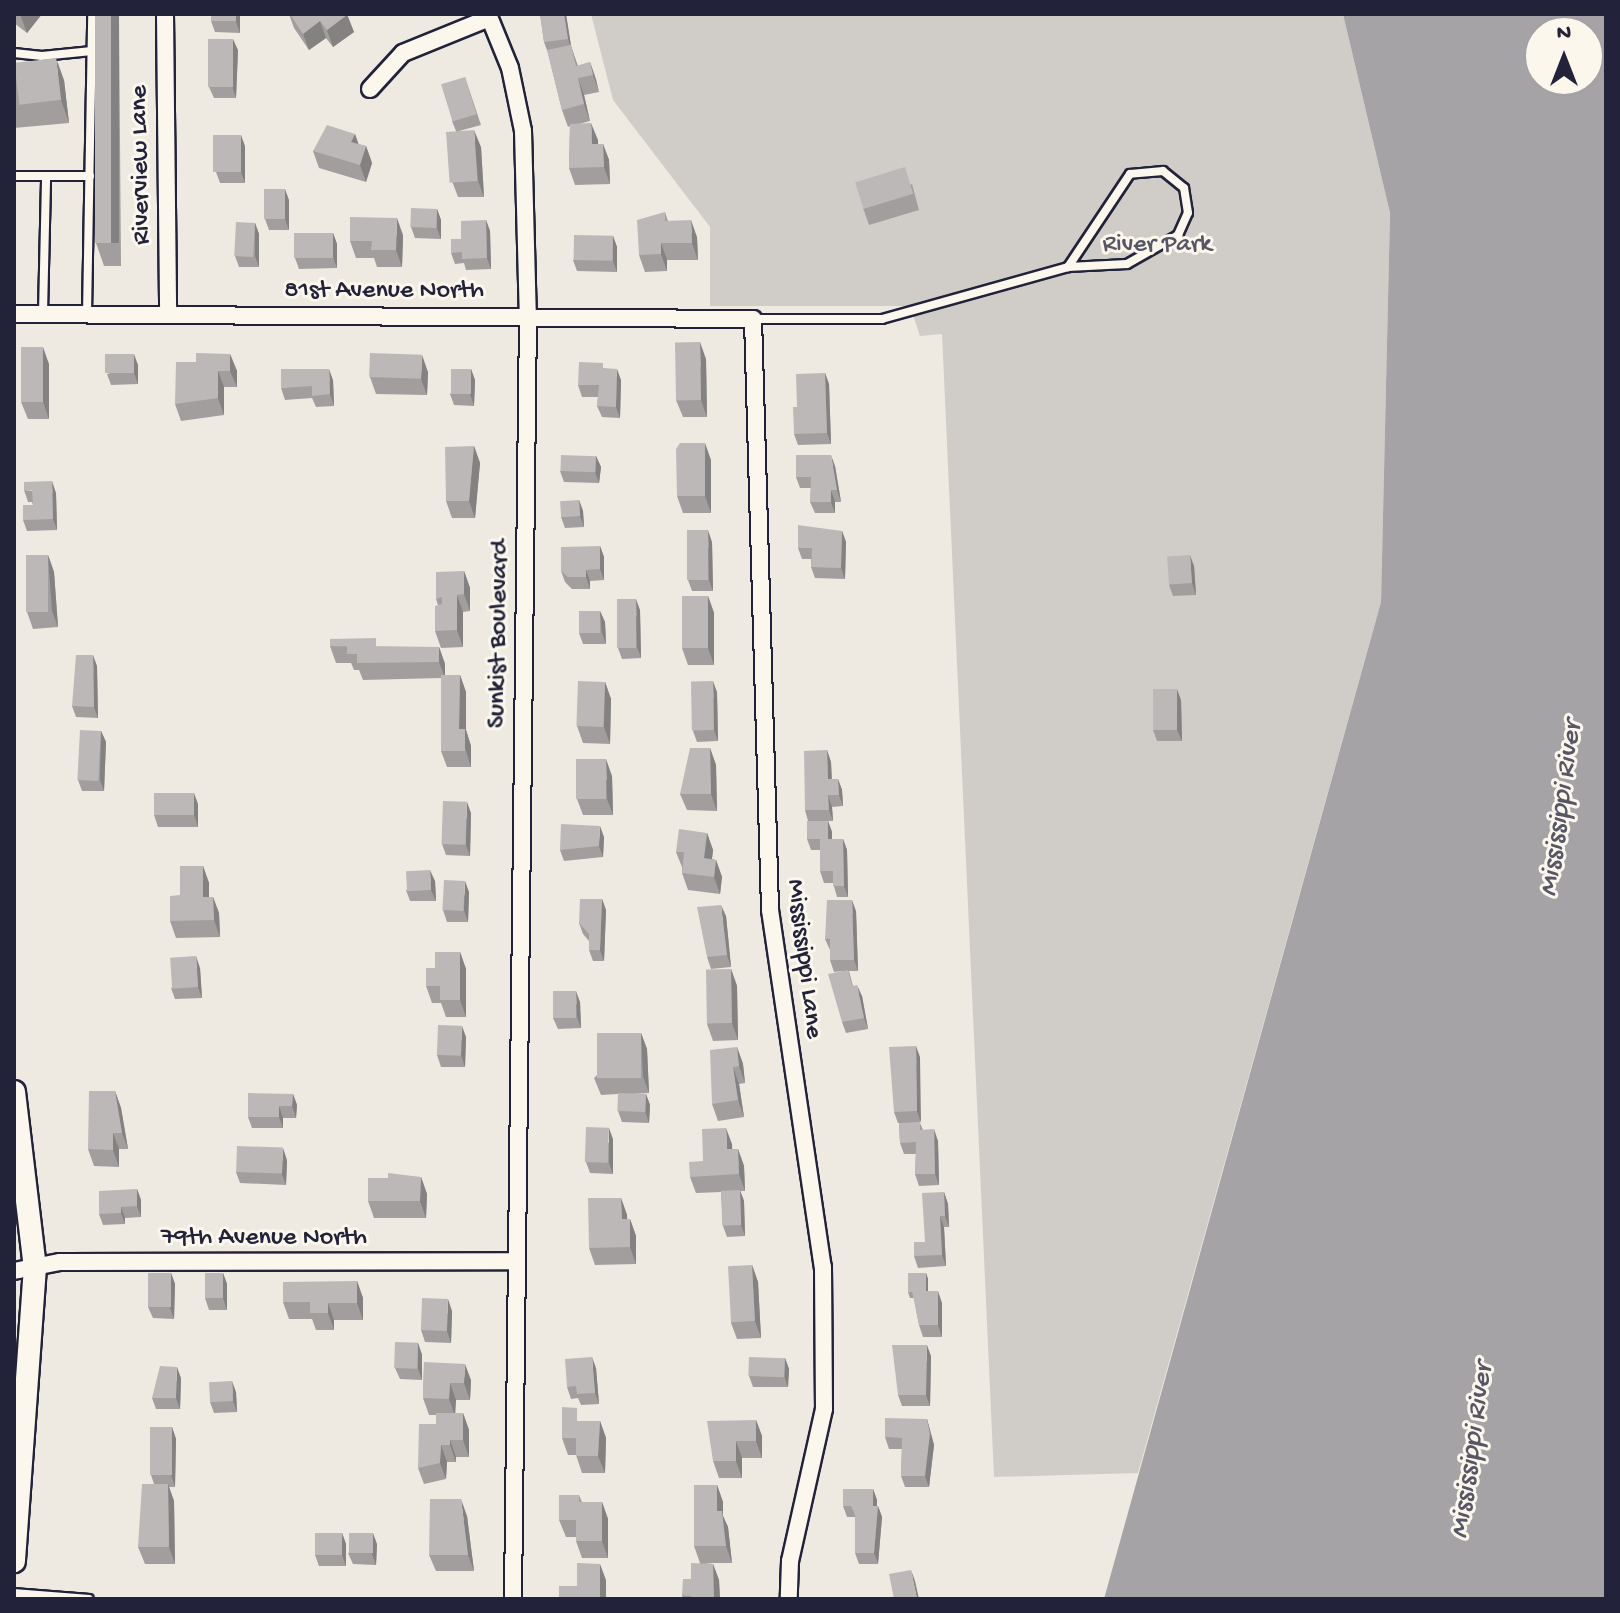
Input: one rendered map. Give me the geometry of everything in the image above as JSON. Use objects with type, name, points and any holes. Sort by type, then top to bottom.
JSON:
[{"type":"street","name":"Riverview Lane","points":[[165,14],[168,315]]},
{"type":"street","points":[[370,89],[403,53],[488,16]]},
{"type":"street","name":"Sunkist Boulevard","points":[[488,16],[510,68],[523,131],[528,316],[513,1599]]},
{"type":"street","name":"81st Avenue North","points":[[14,314],[753,319]]},
{"type":"street","name":"Mississippi Lane","points":[[753,319],[770,910],[823,1267],[824,1409],[790,1561],[789,1599]]},
{"type":"street","points":[[14,1092],[25,1269],[14,1561]]},
{"type":"street","name":"79th Avenue North","points":[[25,1269],[60,1262],[515,1261]]},
{"type":"lane","points":[[87,314],[92,14]]},
{"type":"lane","points":[[14,53],[42,56],[92,51]]},
{"type":"lane","points":[[753,319],[882,319],[1068,267],[1127,264],[1161,248],[1186,224],[1184,188],[1163,171],[1130,174],[1068,267]]},
{"type":"lane","points":[[14,176],[90,176]]},
{"type":"lane","points":[[43,313],[46,176]]},
{"type":"lane","points":[[14,1593],[89,1599]]},
{"type":"green space","name":"River Park","points":[[591,14],[1343,14],[1390,213],[1381,602],[1138,1473],[994,1477],[942,334],[920,336],[910,306],[710,306],[710,227],[613,100]]},
{"type":"water","name":"Mississippi River","points":[[1343,14],[1606,14],[1606,1599],[1104,1599],[1381,602],[1390,213]]},
{"type":"building","points":[[95,14],[111,14],[111,243],[95,243]]},
{"type":"building","points":[[211,14],[236,14],[236,21],[211,21]]},
{"type":"building","points":[[290,14],[347,15],[327,30],[320,21],[303,34]]},
{"type":"building","points":[[540,14],[564,14],[568,39],[544,42]]},
{"type":"building","points":[[208,39],[233,39],[233,87],[208,87]]},
{"type":"building","points":[[571,45],[576,66],[590,62],[593,75],[578,78],[584,104],[562,110],[547,50]]},
{"type":"building","points":[[56,58],[61,100],[19,105],[14,63]]},
{"type":"building","points":[[465,77],[476,114],[452,122],[441,84]]},
{"type":"building","points":[[591,123],[592,144],[603,144],[604,167],[569,168],[570,124]]},
{"type":"building","points":[[327,125],[355,134],[351,142],[366,146],[360,165],[313,151]]},
{"type":"building","points":[[474,130],[478,181],[450,183],[446,132]]},
{"type":"building","points":[[213,135],[241,135],[241,172],[213,172]]},
{"type":"building","points":[[905,167],[913,194],[863,209],[855,182]]},
{"type":"building","points":[[264,189],[285,189],[285,219],[264,219]]},
{"type":"building","points":[[411,208],[437,209],[436,228],[410,227]]},
{"type":"building","points":[[665,212],[665,221],[691,220],[692,243],[661,243],[661,254],[639,255],[637,220]]},
{"type":"building","points":[[350,217],[397,218],[396,250],[371,250],[372,241],[350,241]]},
{"type":"building","points":[[486,220],[487,258],[462,259],[462,252],[451,253],[451,239],[461,239],[461,221]]},
{"type":"building","points":[[236,222],[255,223],[253,257],[234,256]]},
{"type":"building","points":[[294,233],[333,233],[333,258],[294,258]]},
{"type":"building","points":[[574,235],[613,236],[613,261],[574,260]]},
{"type":"building","points":[[675,342],[700,342],[701,400],[676,400]]},
{"type":"building","points":[[21,347],[43,347],[43,402],[21,402]]},
{"type":"building","points":[[196,353],[230,354],[230,371],[218,371],[218,398],[175,404],[176,362],[196,362]]},
{"type":"building","points":[[370,353],[422,355],[421,379],[369,377]]},
{"type":"building","points":[[105,354],[134,354],[134,373],[105,373]]},
{"type":"building","points":[[579,362],[603,363],[603,368],[617,369],[616,407],[597,406],[599,385],[578,385]]},
{"type":"building","points":[[281,369],[329,369],[330,394],[312,396],[312,386],[281,388]]},
{"type":"building","points":[[451,369],[471,369],[471,394],[451,394]]},
{"type":"building","points":[[825,373],[827,433],[794,434],[796,374]]},
{"type":"building","points":[[680,443],[705,443],[705,496],[677,496],[676,449]]},
{"type":"building","points":[[474,446],[469,501],[446,501],[445,447]]},
{"type":"building","points":[[561,455],[596,456],[595,472],[560,471]]},
{"type":"building","points":[[796,455],[831,455],[837,490],[831,490],[831,502],[810,502],[811,477],[796,477]]},
{"type":"building","points":[[52,481],[53,519],[23,520],[23,505],[33,505],[32,490],[24,490],[24,482]]},
{"type":"building","points":[[579,500],[580,516],[561,517],[560,501]]},
{"type":"building","points":[[798,525],[842,531],[841,568],[811,567],[812,548],[798,548]]},
{"type":"building","points":[[687,530],[708,530],[708,580],[687,580]]},
{"type":"building","points":[[600,546],[600,569],[586,570],[586,577],[568,577],[561,571],[561,547]]},
{"type":"building","points":[[26,555],[48,555],[48,612],[26,612]]},
{"type":"building","points":[[1190,555],[1192,583],[1169,585],[1167,557]]},
{"type":"building","points":[[464,571],[464,594],[457,595],[457,630],[435,631],[435,606],[442,604],[442,597],[436,599],[436,572]]},
{"type":"building","points":[[682,596],[708,596],[708,648],[682,648]]},
{"type":"building","points":[[617,599],[636,599],[636,648],[617,648]]},
{"type":"building","points":[[579,611],[600,611],[600,633],[579,633]]},
{"type":"building","points":[[376,638],[376,647],[439,647],[439,662],[357,663],[357,654],[347,654],[347,646],[330,646],[330,639]]},
{"type":"building","points":[[76,655],[93,655],[94,707],[72,706]]},
{"type":"building","points":[[441,675],[460,675],[459,729],[465,729],[465,751],[441,751]]},
{"type":"building","points":[[578,681],[605,682],[603,727],[576,726]]},
{"type":"building","points":[[691,681],[713,681],[714,730],[692,730]]},
{"type":"building","points":[[1153,689],[1177,689],[1177,730],[1153,730]]},
{"type":"building","points":[[80,730],[101,731],[98,781],[77,780]]},
{"type":"building","points":[[690,748],[710,748],[711,794],[680,794]]},
{"type":"building","points":[[827,750],[828,779],[838,779],[839,795],[828,795],[829,810],[805,810],[804,751]]},
{"type":"building","points":[[576,759],[606,759],[606,799],[576,799]]},
{"type":"building","points":[[154,793],[194,793],[194,815],[154,815]]},
{"type":"building","points":[[443,801],[467,802],[465,845],[441,844]]},
{"type":"building","points":[[807,821],[828,821],[828,839],[843,839],[844,886],[833,886],[833,871],[820,871],[820,839],[807,839]]},
{"type":"building","points":[[561,824],[600,826],[599,846],[560,850]]},
{"type":"building","points":[[679,829],[707,833],[704,858],[716,860],[714,877],[682,873],[684,852],[676,852]]},
{"type":"building","points":[[180,866],[203,866],[203,897],[213,897],[214,920],[170,921],[170,896],[180,895]]},
{"type":"building","points":[[430,870],[431,890],[407,891],[406,871]]},
{"type":"building","points":[[444,880],[465,881],[463,911],[442,910]]},
{"type":"building","points":[[580,899],[602,899],[600,950],[589,950],[589,934],[579,923]]},
{"type":"building","points":[[827,900],[852,900],[854,960],[830,960],[830,939],[825,939]]},
{"type":"building","points":[[721,905],[727,955],[707,957],[697,907]]},
{"type":"building","points":[[435,952],[460,952],[460,1000],[440,1000],[440,986],[426,986],[426,968],[435,968]]},
{"type":"building","points":[[196,956],[198,987],[172,989],[170,958]]},
{"type":"building","points":[[706,969],[731,969],[732,1023],[707,1023]]},
{"type":"building","points":[[848,970],[852,986],[857,985],[864,1018],[842,1022],[828,974]]},
{"type":"building","points":[[553,991],[576,991],[576,1018],[553,1018]]},
{"type":"building","points":[[438,1025],[462,1026],[461,1056],[437,1055]]},
{"type":"building","points":[[597,1033],[641,1033],[641,1078],[597,1078]]},
{"type":"building","points":[[916,1046],[917,1111],[894,1112],[889,1047]]},
{"type":"building","points":[[737,1047],[739,1066],[733,1067],[738,1100],[712,1104],[710,1050]]},
{"type":"building","points":[[89,1091],[115,1091],[122,1133],[113,1133],[113,1150],[88,1149]]},
{"type":"building","points":[[248,1093],[293,1094],[292,1106],[279,1106],[279,1117],[248,1117]]},
{"type":"building","points":[[618,1093],[646,1094],[645,1112],[617,1111]]},
{"type":"building","points":[[920,1122],[920,1130],[934,1129],[935,1174],[915,1174],[916,1142],[900,1143],[899,1123]]},
{"type":"building","points":[[586,1127],[609,1128],[608,1163],[585,1162]]},
{"type":"building","points":[[726,1128],[727,1149],[738,1149],[739,1174],[690,1177],[689,1162],[703,1161],[702,1129]]},
{"type":"building","points":[[237,1146],[283,1148],[282,1174],[236,1172]]},
{"type":"building","points":[[388,1173],[421,1177],[420,1201],[368,1201],[368,1178],[388,1178]]},
{"type":"building","points":[[137,1189],[137,1206],[121,1207],[121,1213],[99,1214],[99,1191]]},
{"type":"building","points":[[740,1190],[741,1225],[722,1226],[721,1191]]},
{"type":"building","points":[[944,1192],[945,1216],[940,1216],[942,1255],[914,1256],[914,1242],[925,1242],[922,1193]]},
{"type":"building","points":[[588,1198],[621,1198],[622,1219],[630,1219],[630,1247],[589,1248]]},
{"type":"building","points":[[752,1265],[755,1321],[731,1322],[728,1266]]},
{"type":"building","points":[[148,1273],[171,1273],[171,1307],[148,1307]]},
{"type":"building","points":[[205,1273],[223,1273],[223,1298],[205,1298]]},
{"type":"building","points":[[908,1273],[926,1273],[926,1292],[908,1292]]},
{"type":"building","points":[[357,1281],[357,1303],[328,1303],[328,1313],[310,1313],[310,1302],[283,1302],[283,1282]]},
{"type":"building","points":[[912,1291],[938,1291],[938,1325],[919,1325]]},
{"type":"building","points":[[422,1298],[448,1299],[447,1331],[421,1330]]},
{"type":"building","points":[[395,1342],[418,1343],[417,1369],[394,1368]]},
{"type":"building","points":[[892,1345],[927,1345],[926,1395],[898,1395]]},
{"type":"building","points":[[592,1357],[595,1393],[577,1394],[576,1386],[567,1387],[565,1359]]},
{"type":"building","points":[[749,1357],[785,1358],[784,1377],[748,1376]]},
{"type":"building","points":[[424,1362],[465,1364],[464,1383],[450,1383],[449,1399],[423,1398]]},
{"type":"building","points":[[160,1366],[177,1367],[176,1398],[152,1398]]},
{"type":"building","points":[[232,1381],[233,1401],[210,1402],[209,1382]]},
{"type":"building","points":[[562,1407],[577,1408],[577,1421],[600,1421],[598,1456],[576,1456],[576,1438],[562,1438]]},
{"type":"building","points":[[436,1413],[463,1413],[463,1440],[450,1440],[450,1445],[441,1445],[440,1463],[418,1468],[419,1424],[436,1424]]},
{"type":"building","points":[[885,1418],[927,1419],[930,1434],[925,1476],[901,1476],[902,1438],[885,1437]]},
{"type":"building","points":[[756,1420],[756,1441],[736,1441],[736,1461],[713,1461],[707,1421]]},
{"type":"building","points":[[150,1427],[172,1427],[172,1475],[150,1475]]},
{"type":"building","points":[[142,1484],[168,1484],[169,1547],[138,1547]]},
{"type":"building","points":[[694,1485],[717,1485],[717,1511],[722,1511],[726,1546],[694,1546]]},
{"type":"building","points":[[843,1489],[873,1489],[873,1506],[878,1506],[874,1553],[855,1553],[855,1515],[851,1506],[843,1506]]},
{"type":"building","points":[[559,1495],[579,1495],[579,1502],[602,1502],[602,1541],[576,1541],[576,1520],[559,1520]]},
{"type":"building","points":[[430,1499],[461,1499],[468,1555],[429,1555]]},
{"type":"building","points":[[315,1533],[342,1533],[342,1555],[315,1555]]},
{"type":"building","points":[[349,1533],[373,1533],[373,1553],[349,1553]]},
{"type":"building","points":[[577,1563],[600,1564],[600,1599],[559,1599],[559,1586],[577,1586]]},
{"type":"building","points":[[691,1563],[713,1564],[714,1599],[691,1599],[691,1596],[682,1595],[683,1579],[691,1579]]},
{"type":"building","points":[[911,1570],[917,1599],[894,1599],[889,1574]]}]
